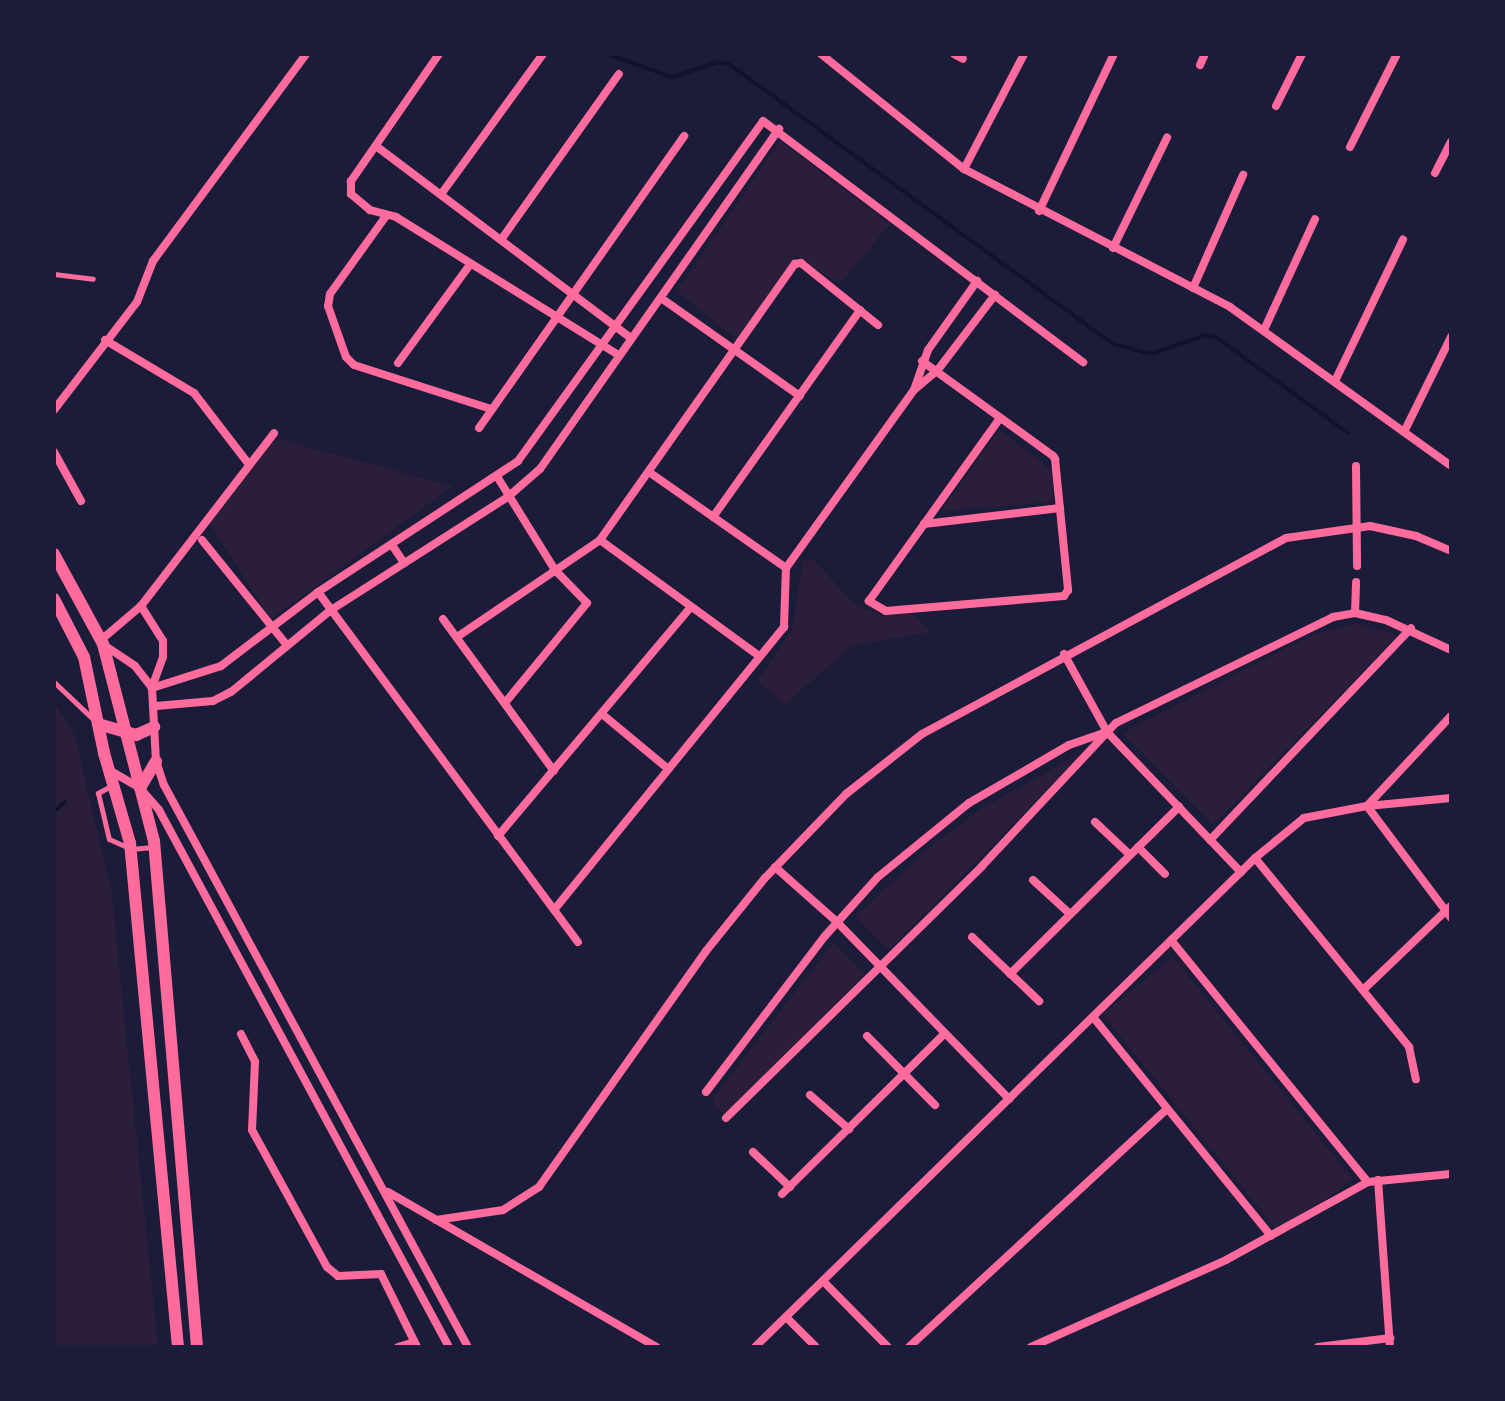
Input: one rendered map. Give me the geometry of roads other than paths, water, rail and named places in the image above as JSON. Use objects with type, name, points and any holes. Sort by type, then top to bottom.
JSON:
[{"type":"main road","points":[[54,554],[102,642],[154,847],[197,1347]]},
{"type":"main road","points":[[54,599],[84,657],[109,770],[131,849],[178,1347]]},
{"type":"main road","points":[[98,724],[136,735],[154,727]]},
{"type":"main road","points":[[140,788],[156,761]]},
{"type":"main road","points":[[146,1012],[168,1010]]},
{"type":"street","points":[[54,410],[137,302],[153,261],[306,54]]},
{"type":"street","points":[[439,54],[349,187],[370,210],[396,217],[469,266],[619,355]]},
{"type":"street","points":[[442,193],[543,54]]},
{"type":"street","points":[[954,54],[963,59]]},
{"type":"street","points":[[964,169],[1024,54]]},
{"type":"street","points":[[1039,211],[1114,54]]},
{"type":"street","points":[[1200,65],[1205,54]]},
{"type":"street","points":[[1276,106],[1302,54]]},
{"type":"street","points":[[1350,147],[1397,54]]},
{"type":"street","points":[[823,55],[964,169],[1039,211],[1193,288],[1264,330],[1451,466]]},
{"type":"street","points":[[503,237],[619,74]]},
{"type":"street","points":[[152,688],[206,675],[318,592],[498,478],[529,449],[763,121],[779,129],[1083,362]]},
{"type":"street","points":[[156,706],[213,701],[331,610],[509,496],[540,469],[779,129]]},
{"type":"street","points":[[479,428],[684,136]]},
{"type":"street","points":[[1113,248],[1167,138]]},
{"type":"street","points":[[1435,173],[1451,142]]},
{"type":"street","points":[[376,146],[503,237],[631,338]]},
{"type":"street","points":[[1193,288],[1243,175]]},
{"type":"street","points":[[386,216],[330,294],[328,306],[346,357],[354,365],[491,409]]},
{"type":"street","points":[[1264,330],[1315,219]]},
{"type":"street","points":[[1335,381],[1403,240]]},
{"type":"street","points":[[457,637],[600,540],[798,262],[878,325]]},
{"type":"street","points":[[398,363],[469,266]]},
{"type":"street","points":[[914,390],[922,361],[977,281]]},
{"type":"street","points":[[554,910],[784,627],[786,568],[914,390],[937,371],[995,295]]},
{"type":"street","points":[[661,298],[800,396]]},
{"type":"street","points":[[713,517],[860,310]]},
{"type":"street","points":[[1404,432],[1451,337]]},
{"type":"street","points":[[105,340],[194,393],[248,463]]},
{"type":"street","points":[[922,361],[937,371],[1055,459],[1068,590],[1064,596],[886,611],[869,601],[1000,418]]},
{"type":"street","points":[[274,433],[141,606],[102,642],[135,666],[152,688],[156,706],[156,761],[171,798],[387,1191],[468,1347]]},
{"type":"street","points":[[54,452],[81,501]]},
{"type":"street","points":[[1356,466],[1357,566]]},
{"type":"street","points":[[649,472],[786,568]]},
{"type":"street","points":[[498,478],[555,570],[587,603],[505,703]]},
{"type":"street","points":[[924,524],[1060,508]]},
{"type":"street","points":[[436,1220],[503,1210],[539,1187],[706,951],[775,867],[846,794],[898,750],[1064,654],[1286,538],[1357,525],[1391,528],[1451,551]]},
{"type":"street","points":[[202,540],[286,644]]},
{"type":"street","points":[[600,540],[759,656]]},
{"type":"street","points":[[392,545],[404,563]]},
{"type":"street","points":[[1355,613],[1356,582]]},
{"type":"street","points":[[318,592],[578,942]]},
{"type":"street","points":[[141,606],[163,641],[163,657],[152,688]]},
{"type":"street","points":[[498,836],[691,607]]},
{"type":"street","points":[[726,1118],[1079,767],[1116,723],[1306,627],[1355,613],[1411,628],[1451,650]]},
{"type":"street","points":[[443,619],[554,771]]},
{"type":"street","points":[[1210,840],[1411,628]]},
{"type":"street","points":[[1064,654],[1107,732],[1241,872]]},
{"type":"street","points":[[602,714],[667,768]]},
{"type":"street","points":[[1367,806],[1451,716]]},
{"type":"street","points":[[706,1092],[837,922],[878,877],[969,803],[1069,745],[1107,732]]},
{"type":"street","points":[[109,770],[140,788],[159,810],[373,1199],[449,1347]]},
{"type":"street","points":[[755,1347],[1255,858],[1304,818],[1367,806],[1451,798]]},
{"type":"street","points":[[1363,990],[1449,912],[1367,806]]},
{"type":"street","points":[[1010,974],[1179,807]]},
{"type":"street","points":[[1095,822],[1130,855]]},
{"type":"street","points":[[1138,847],[1165,874]]},
{"type":"street","points":[[1255,858],[1409,1047],[1416,1079]]},
{"type":"street","points":[[775,867],[837,922],[1009,1099]]},
{"type":"street","points":[[1033,880],[1070,914]]},
{"type":"street","points":[[972,937],[1039,1001]]},
{"type":"street","points":[[1171,940],[1373,1181],[1390,1342],[1318,1347]]},
{"type":"street","points":[[1093,1017],[1271,1236]]},
{"type":"street","points":[[782,1194],[945,1033]]},
{"type":"street","points":[[241,1034],[255,1062],[252,1130],[327,1267],[338,1276],[381,1274],[415,1344],[398,1347]]},
{"type":"street","points":[[867,1036],[935,1105]]},
{"type":"street","points":[[810,1095],[849,1129]]},
{"type":"street","points":[[909,1347],[1167,1109]]},
{"type":"street","points":[[753,1152],[790,1187]]},
{"type":"street","points":[[1031,1347],[1271,1236],[1373,1181],[1451,1174]]},
{"type":"street","points":[[373,1199],[387,1191]]},
{"type":"street","points":[[387,1191],[656,1347]]},
{"type":"street","points":[[823,1281],[888,1347]]},
{"type":"street","points":[[786,1317],[816,1347]]},
{"type":"lane","points":[[54,274],[93,279]]},
{"type":"lane","points":[[54,682],[98,724]]},
{"type":"lane","points":[[113,785],[98,793],[109,839],[131,849],[154,847]]},
{"type":"waterway","points":[[608,54],[672,77],[718,62],[729,64],[1113,344],[1152,354],[1205,335],[1216,337],[1348,433]]},
{"type":"waterway","points":[[54,811],[65,802]]}]
